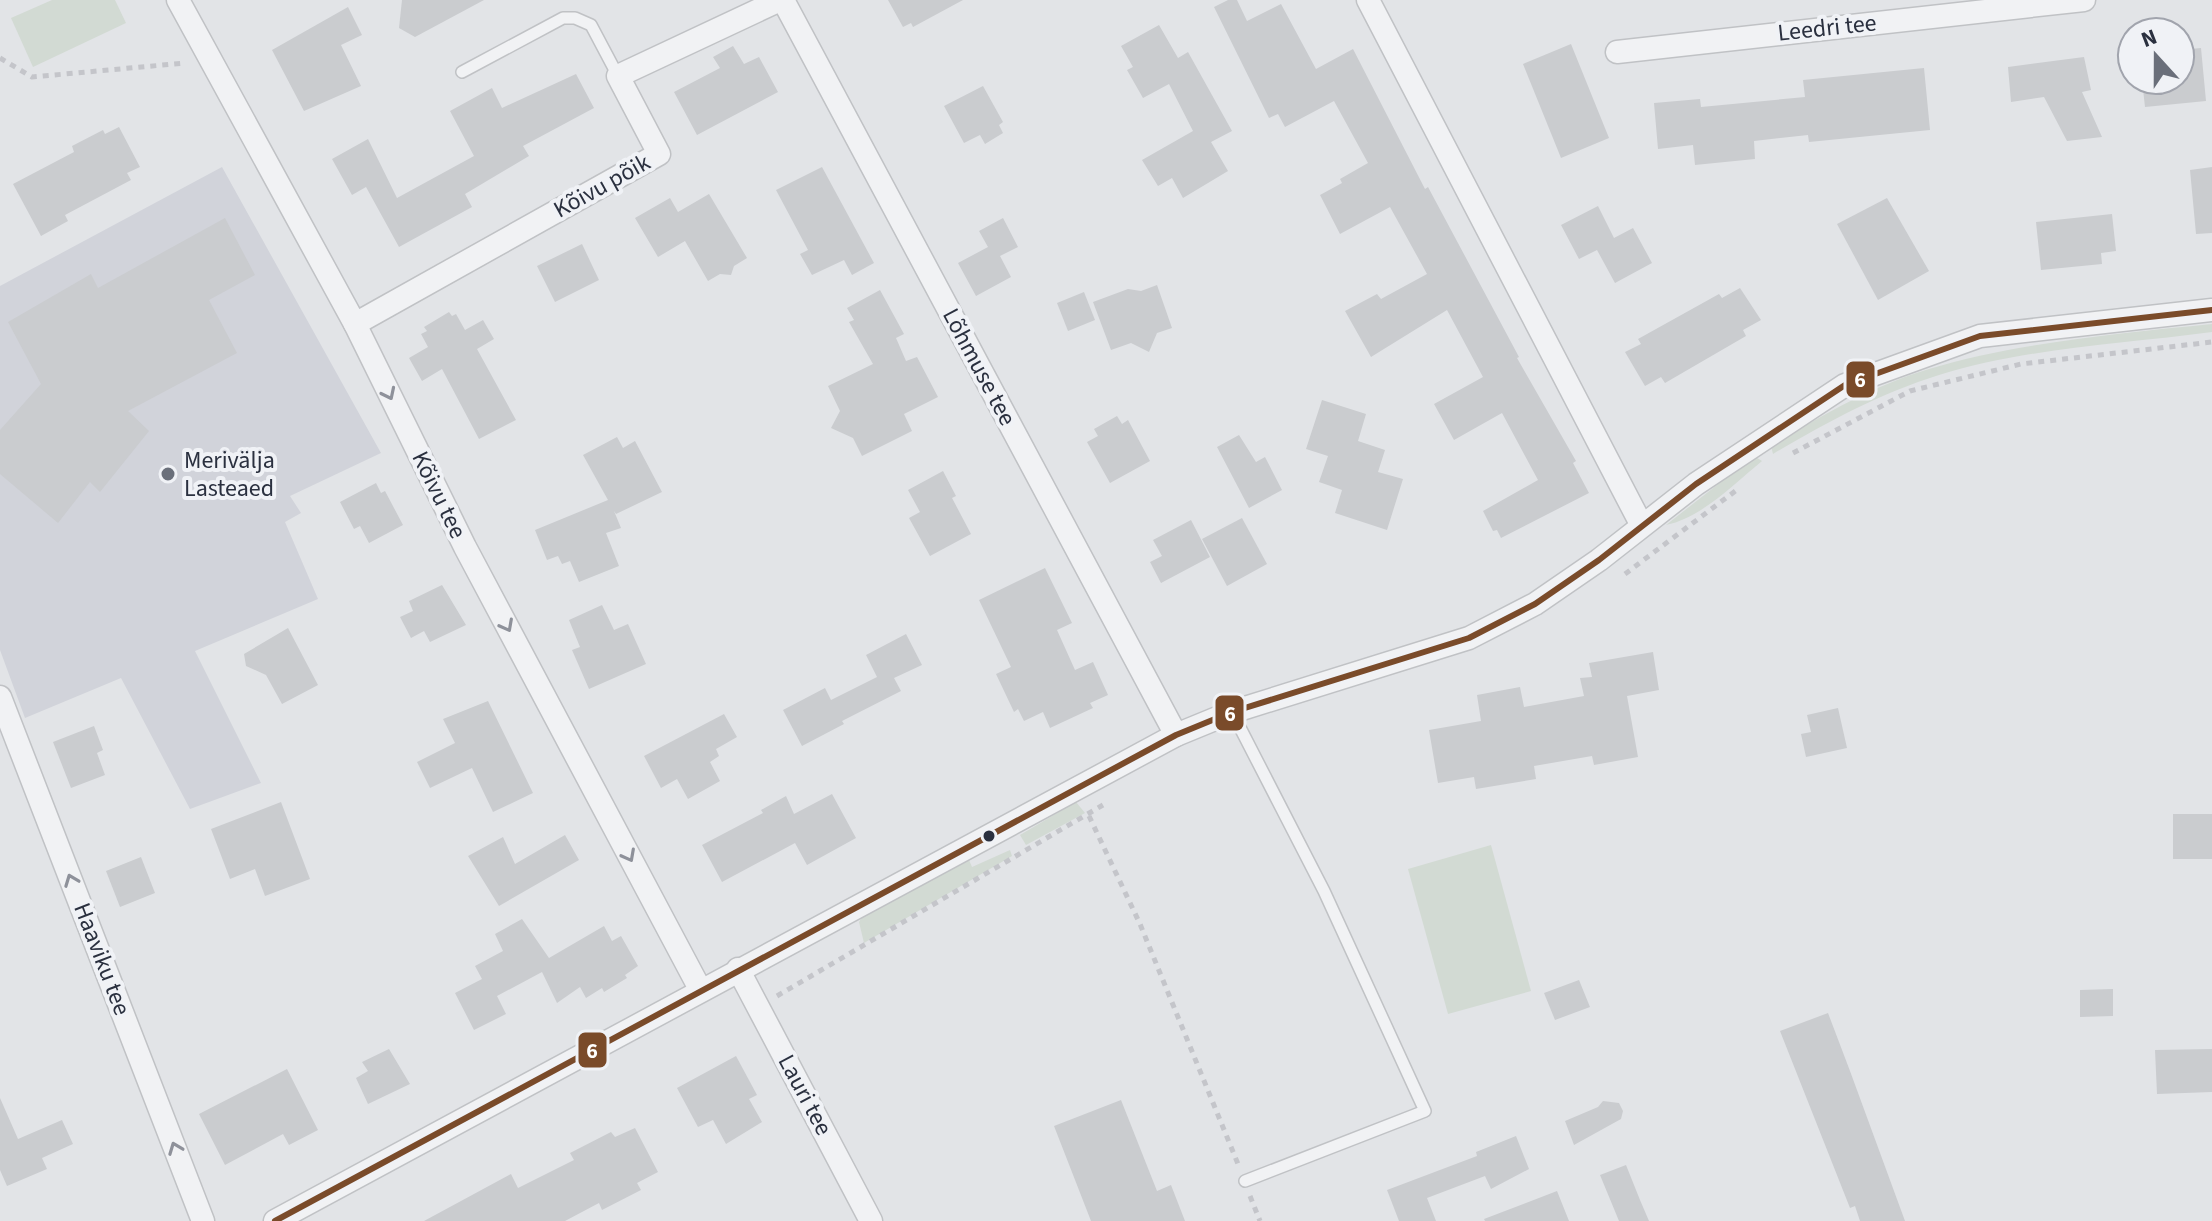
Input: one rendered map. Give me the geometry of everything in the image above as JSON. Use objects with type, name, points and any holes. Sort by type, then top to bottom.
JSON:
[{"type":"street","name":"Kõivu tee","points":[[178,0],[355,324],[465,547],[700,989]]},
{"type":"street","points":[[618,76],[781,0]]},
{"type":"street","name":"Lõhmuse tee","points":[[781,0],[1176,735]]},
{"type":"street","points":[[1368,0],[1641,524]]},
{"type":"street","name":"Leedri tee","points":[[1617,52],[2084,0]]},
{"type":"street","name":"Kõivu põik","points":[[355,324],[659,154],[618,76]]},
{"type":"street","points":[[275,1221],[700,989],[1176,735],[1232,712],[1469,638],[1535,604],[1759,440],[1845,385],[1980,336],[2212,310]]},
{"type":"street","name":"Haaviku tee","points":[[0,697],[203,1221]]},
{"type":"street","name":"Lauri tee","points":[[738,969],[871,1221]]},
{"type":"lane","points":[[462,72],[563,18],[575,18],[591,25],[618,76]]},
{"type":"lane","points":[[1232,712],[1324,891],[1425,1111],[1245,1181]]},
{"type":"path","points":[[0,58],[32,77],[209,61]]},
{"type":"path","points":[[1089,816],[1140,924],[1260,1221]]},
{"type":"shaded area","points":[[52,0],[115,0],[126,23],[33,67],[11,18]]},
{"type":"shaded area","name":"Merivälja Lasteaed","points":[[222,167],[381,453],[290,496],[301,513],[285,522],[318,599],[195,651],[261,783],[190,809],[121,678],[25,718],[0,650],[0,286]]},
{"type":"shaded area","points":[[2212,324],[2212,332],[2040,353],[1939,375],[1854,410],[1773,454],[1771,446],[1828,413],[1887,384],[1929,369],[2033,346]]},
{"type":"shaded area","points":[[1754,456],[1762,461],[1717,499],[1692,515],[1666,525]]},
{"type":"shaded area","points":[[1076,802],[1085,813],[1026,845],[1020,835]]},
{"type":"shaded area","points":[[1491,845],[1531,991],[1448,1014],[1408,869]]},
{"type":"shaded area","points":[[1010,850],[1012,856],[864,943],[859,922],[868,908],[969,860],[972,867]]},
{"type":"building","points":[[402,0],[484,0],[415,37],[399,28]]},
{"type":"building","points":[[888,0],[963,0],[913,27],[911,23],[903,27]]},
{"type":"building","points":[[1228,0],[1237,0],[1247,21],[1281,4],[1316,69],[1353,49],[1425,189],[1428,187],[1517,358],[1576,461],[1573,463],[1589,493],[1501,538],[1497,530],[1493,531],[1483,511],[1538,480],[1502,413],[1454,440],[1434,404],[1483,377],[1447,310],[1371,357],[1345,311],[1377,294],[1381,299],[1427,274],[1390,207],[1340,234],[1320,195],[1368,163],[1334,101],[1285,127],[1278,114],[1269,118],[1214,7]]},
{"type":"building","points":[[348,7],[362,35],[341,45],[361,86],[304,111],[272,50]]},
{"type":"building","points":[[1159,25],[1178,58],[1188,52],[1232,131],[1211,142],[1228,171],[1183,198],[1172,178],[1158,186],[1142,160],[1193,131],[1169,84],[1143,98],[1127,70],[1133,67],[1121,46]]},
{"type":"building","points":[[1571,44],[1609,138],[1561,158],[1523,64]]},
{"type":"building","points":[[733,46],[744,64],[759,57],[778,92],[697,135],[674,92],[720,68],[713,57]]},
{"type":"building","points":[[2196,48],[2201,48],[2206,101],[2145,107],[2144,96],[2196,96]]},
{"type":"building","points":[[2084,57],[2091,90],[2082,92],[2102,137],[2067,141],[2044,97],[2011,102],[2008,67]]},
{"type":"building","points":[[1924,68],[1930,130],[1809,142],[1808,135],[1754,141],[1755,159],[1695,165],[1693,145],[1658,149],[1654,103],[1700,99],[1701,107],[1805,97],[1803,80]]},
{"type":"building","points":[[576,74],[594,108],[523,146],[529,156],[465,194],[472,207],[399,247],[366,187],[352,195],[332,159],[368,139],[397,198],[474,156],[450,111],[492,88],[502,108]]},
{"type":"building","points":[[983,86],[1003,122],[999,125],[1003,133],[985,144],[980,135],[964,143],[944,106]]},
{"type":"building","points":[[119,127],[140,167],[127,173],[131,180],[65,215],[68,221],[41,236],[13,184],[74,152],[72,146],[103,130],[105,134]]},
{"type":"building","points":[[822,167],[874,263],[852,275],[844,260],[812,275],[800,254],[808,250],[776,190]]},
{"type":"building","points":[[2212,167],[2212,233],[2196,234],[2190,170]]},
{"type":"building","points":[[709,194],[747,258],[734,266],[731,275],[720,274],[708,281],[685,241],[658,257],[635,218],[670,198],[678,212]]},
{"type":"building","points":[[1887,198],[1929,271],[1878,300],[1837,224]]},
{"type":"building","points":[[1598,206],[1614,238],[1633,228],[1652,263],[1615,283],[1597,250],[1579,259],[1561,225]]},
{"type":"building","points":[[2112,214],[2116,251],[2101,253],[2102,264],[2041,270],[2036,222]]},
{"type":"building","points":[[225,218],[255,275],[209,300],[237,353],[128,411],[149,431],[100,492],[90,482],[58,523],[0,474],[0,430],[41,384],[8,322],[91,274],[98,288]]},
{"type":"building","points":[[1003,218],[1018,247],[1000,256],[1011,277],[976,296],[958,263],[988,247],[979,231]]},
{"type":"building","points":[[582,244],[599,280],[555,302],[537,266]]},
{"type":"building","points":[[1157,285],[1172,328],[1157,333],[1149,352],[1131,343],[1111,350],[1093,302],[1128,289],[1141,291]]},
{"type":"building","points":[[1740,288],[1761,320],[1743,330],[1746,336],[1665,383],[1661,377],[1645,386],[1625,352],[1641,344],[1638,339],[1719,294],[1722,298]]},
{"type":"building","points":[[880,290],[904,334],[896,338],[906,361],[917,357],[938,397],[904,414],[912,431],[862,456],[853,438],[831,428],[840,411],[828,386],[873,364],[849,322],[854,320],[847,308]]},
{"type":"building","points":[[1084,292],[1095,320],[1068,331],[1057,303]]},
{"type":"building","points":[[449,312],[452,316],[456,314],[465,330],[483,320],[494,339],[477,349],[516,420],[479,439],[442,369],[422,381],[409,358],[428,347],[421,334],[427,331],[424,327]]},
{"type":"building","points":[[1322,400],[1366,414],[1358,441],[1385,450],[1378,472],[1403,479],[1387,530],[1335,513],[1342,490],[1319,482],[1328,456],[1306,449]]},
{"type":"building","points":[[1117,416],[1122,424],[1128,420],[1150,461],[1110,483],[1087,442],[1098,436],[1094,429]]},
{"type":"building","points":[[1239,435],[1256,462],[1265,457],[1282,490],[1249,508],[1217,447]]},
{"type":"building","points":[[617,437],[623,448],[635,441],[662,492],[616,514],[614,511],[621,528],[606,533],[619,566],[579,582],[570,561],[562,564],[558,556],[547,560],[535,530],[608,500],[583,455]]},
{"type":"building","points":[[943,471],[956,496],[952,498],[971,534],[930,556],[909,518],[920,512],[908,490]]},
{"type":"building","points":[[376,483],[381,493],[385,491],[403,525],[369,543],[360,526],[354,529],[340,502]]},
{"type":"building","points":[[1242,518],[1267,564],[1227,586],[1202,539]]},
{"type":"building","points":[[1191,520],[1210,557],[1161,583],[1150,562],[1162,556],[1153,540]]},
{"type":"building","points":[[1045,568],[1072,623],[1057,630],[1075,670],[1093,662],[1108,695],[1090,703],[1093,708],[1050,728],[1043,712],[1024,721],[1018,709],[1014,712],[996,674],[1011,667],[979,600]]},
{"type":"building","points":[[442,585],[466,625],[430,642],[424,631],[411,638],[400,617],[413,611],[409,601]]},
{"type":"building","points":[[602,605],[614,630],[628,624],[646,664],[589,689],[572,650],[580,647],[569,620]]},
{"type":"building","points":[[288,628],[318,685],[282,704],[266,675],[246,666],[244,654]]},
{"type":"building","points":[[906,634],[922,665],[894,678],[901,691],[842,721],[844,724],[802,746],[783,710],[825,688],[831,700],[877,677],[866,655]]},
{"type":"building","points":[[1653,652],[1659,690],[1627,696],[1638,757],[1594,765],[1592,756],[1534,766],[1536,779],[1476,789],[1474,777],[1438,783],[1429,730],[1481,721],[1477,695],[1520,687],[1524,707],[1584,696],[1580,678],[1592,677],[1589,663]]},
{"type":"building","points":[[488,701],[533,793],[493,812],[472,768],[430,788],[417,762],[455,743],[443,719]]},
{"type":"building","points":[[1838,708],[1847,748],[1806,757],[1801,734],[1811,732],[1807,715]]},
{"type":"building","points":[[724,714],[737,737],[716,749],[719,756],[710,762],[720,781],[688,799],[677,779],[661,788],[644,756]]},
{"type":"building","points":[[94,726],[103,750],[97,753],[105,775],[71,788],[53,742]]},
{"type":"building","points":[[832,794],[856,838],[807,865],[795,843],[722,882],[702,845],[763,813],[761,810],[786,796],[794,814]]},
{"type":"building","points":[[281,802],[310,879],[265,896],[255,869],[230,879],[211,829]]},
{"type":"building","points":[[2173,814],[2212,814],[2212,859],[2173,859]]},
{"type":"building","points":[[565,835],[579,860],[499,906],[468,856],[503,837],[515,864]]},
{"type":"building","points":[[141,857],[155,893],[120,907],[106,871]]},
{"type":"building","points":[[522,919],[549,958],[604,926],[612,941],[621,936],[638,966],[625,975],[627,978],[604,992],[602,988],[586,998],[580,987],[557,1003],[542,972],[497,996],[506,1014],[474,1030],[455,993],[482,979],[475,966],[503,951],[495,934]]},
{"type":"building","points":[[1579,980],[1590,1007],[1555,1020],[1544,993]]},
{"type":"building","points":[[2113,989],[2113,1016],[2080,1017],[2080,990]]},
{"type":"building","points":[[1828,1013],[1905,1221],[1860,1221],[1855,1206],[1850,1208],[1780,1031]]},
{"type":"building","points":[[389,1049],[410,1084],[368,1104],[356,1078],[368,1071],[362,1062]]},
{"type":"building","points":[[2212,1049],[2212,1092],[2157,1094],[2155,1050]]},
{"type":"building","points":[[736,1056],[757,1095],[749,1099],[762,1122],[726,1144],[713,1120],[698,1127],[677,1088]]},
{"type":"building","points":[[287,1069],[318,1130],[289,1145],[283,1134],[225,1165],[199,1114]]},
{"type":"building","points":[[0,1098],[18,1139],[62,1120],[73,1144],[42,1158],[47,1169],[7,1186],[0,1170]]},
{"type":"building","points":[[1121,1100],[1157,1191],[1171,1185],[1185,1221],[1091,1221],[1054,1126]]},
{"type":"building","points":[[1603,1101],[1619,1103],[1623,1111],[1621,1119],[1574,1145],[1565,1121],[1598,1107]]},
{"type":"building","points":[[635,1128],[658,1172],[637,1183],[641,1190],[602,1210],[599,1203],[565,1221],[424,1221],[511,1174],[518,1188],[574,1160],[570,1153],[611,1132],[615,1137]]},
{"type":"building","points":[[1516,1136],[1529,1169],[1491,1189],[1485,1176],[1427,1198],[1436,1221],[1399,1221],[1387,1190],[1477,1156],[1476,1152]]},
{"type":"building","points":[[1626,1165],[1649,1221],[1619,1221],[1600,1175]]},
{"type":"building","points":[[1557,1191],[1569,1221],[1484,1219]]},
{"type":"transit line","name":"6","points":[[275,1221],[1176,735],[1232,712],[1469,638],[1535,604],[1599,560],[1696,484],[1845,385],[1980,336],[2212,310]]},
{"type":"place","name":"Merivälja Lasteaed","points":[[168,474]]}]
